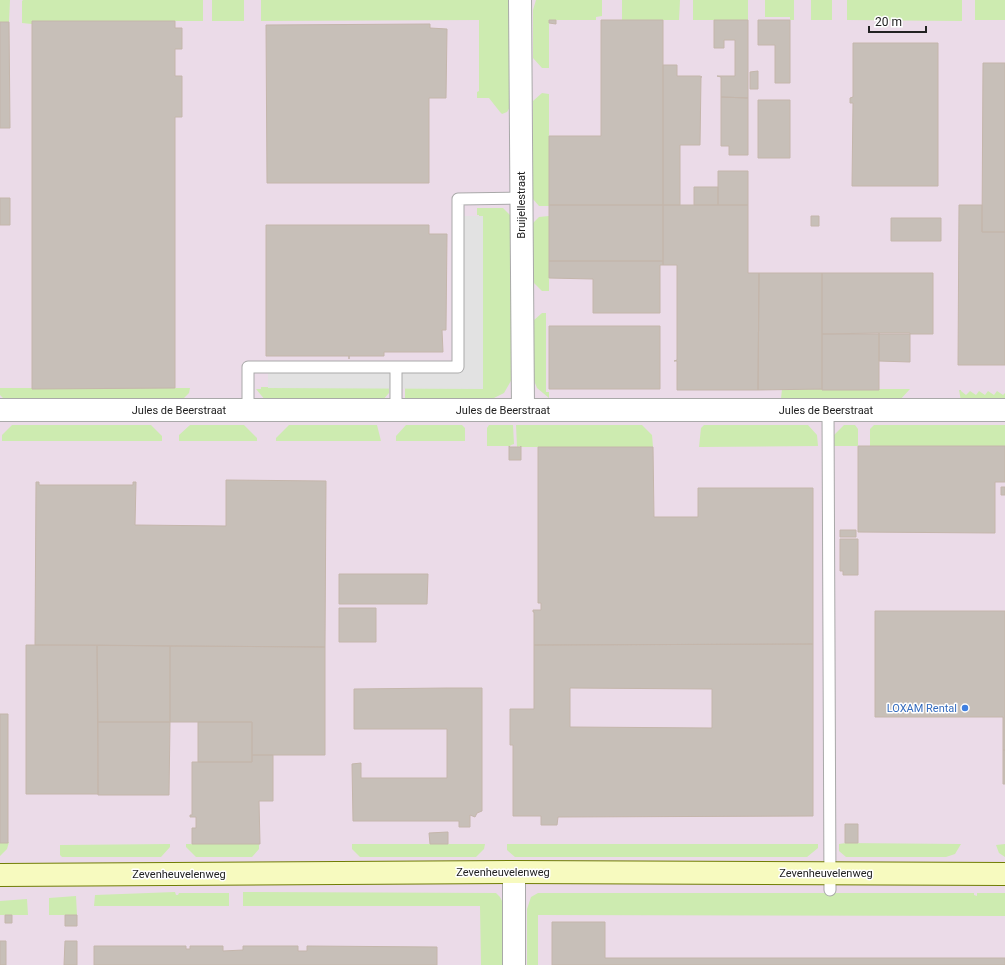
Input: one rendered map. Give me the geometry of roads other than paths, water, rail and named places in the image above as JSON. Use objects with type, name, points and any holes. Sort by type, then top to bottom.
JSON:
[{"type":"street","name":"Bruijellestraat","points":[[520,0],[523,410]]},
{"type":"street","name":"Jules de Beerstraat","points":[[0,410],[1005,410]]},
{"type":"street","name":"Zevenheuvelenweg","points":[[0,875],[514,872],[830,882],[1005,874]]},
{"type":"street","points":[[514,872],[514,965]]},
{"type":"lane","points":[[248,410],[248,367],[458,367],[458,199],[521,198]]},
{"type":"lane","points":[[396,367],[396,410]]},
{"type":"lane","points":[[828,410],[830,882]]},
{"type":"place","name":"LOXAM Rental","points":[[965,708]]}]
